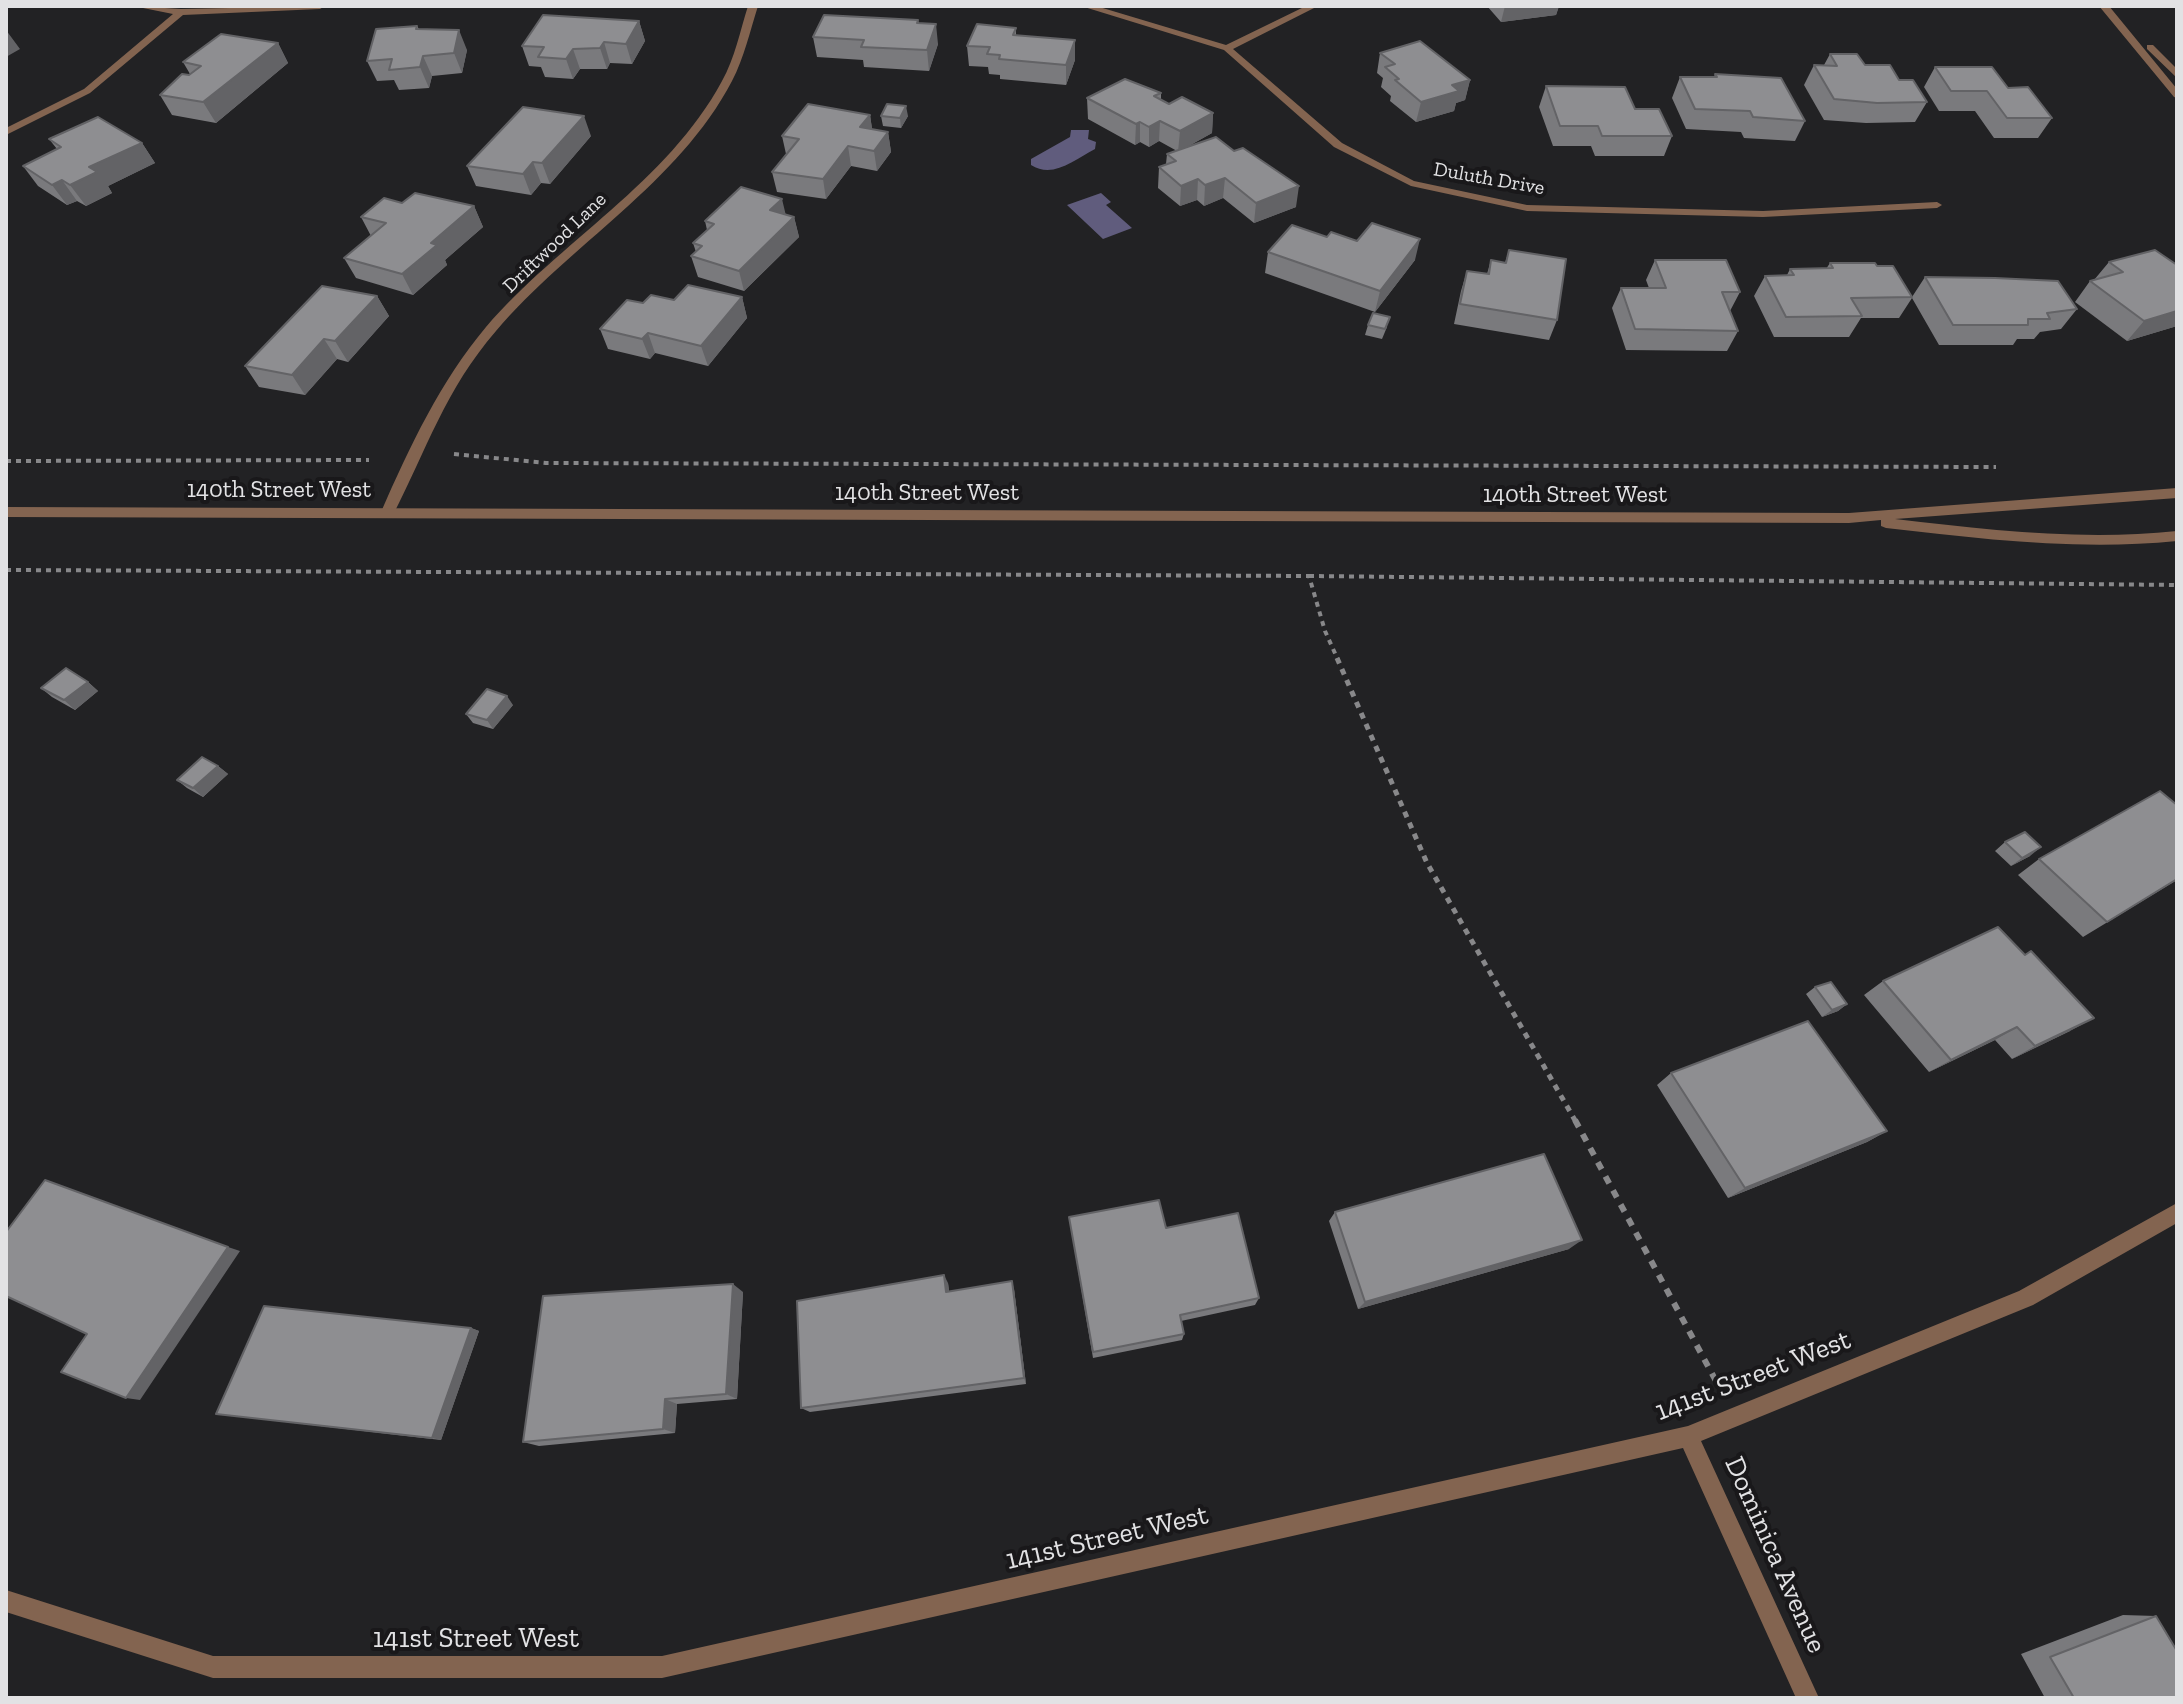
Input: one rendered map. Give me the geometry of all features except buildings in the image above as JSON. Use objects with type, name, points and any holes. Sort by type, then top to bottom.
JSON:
[{"type":"street","points":[[138,6],[181,12],[320,6]]},
{"type":"street","name":"Driftwood Lane","points":[[388,512],[412,454],[463,365],[512,309],[681,147],[727,80],[753,6]]},
{"type":"street","name":"Duluth Drive","points":[[1086,6],[1227,48],[1338,145],[1411,183],[1527,208],[1763,214],[1937,205]]},
{"type":"street","points":[[1227,48],[1313,6]]},
{"type":"street","points":[[2104,6],[2177,95]]},
{"type":"street","points":[[2111,6],[2177,75]]},
{"type":"street","points":[[6,132],[87,91],[181,12]]},
{"type":"street","name":"140th Street West","points":[[6,512],[1849,518],[2177,493]]},
{"type":"street","name":"140th Street West","points":[[1849,518],[2036,540],[2121,543],[2177,536]]},
{"type":"street","name":"141st Street West","points":[[6,1601],[213,1667],[662,1667],[1688,1436],[2026,1298],[2177,1212]]},
{"type":"street","name":"Dominica Avenue","points":[[1688,1436],[1808,1698]]},
{"type":"path","points":[[6,461],[357,462],[412,454],[468,453],[546,463],[2007,467]]},
{"type":"path","points":[[6,570],[1309,576],[2177,585]]},
{"type":"path","points":[[1309,576],[1325,631],[1427,863],[1547,1068],[1736,1416]]},
{"type":"shaded area","points":[[1071,130],[1089,130],[1088,139],[1096,142],[1095,149],[1055,169],[1039,169],[1031,165],[1031,159],[1070,137]]},
{"type":"shaded area","points":[[1101,193],[1111,202],[1106,205],[1132,228],[1103,239],[1067,205]]}]
